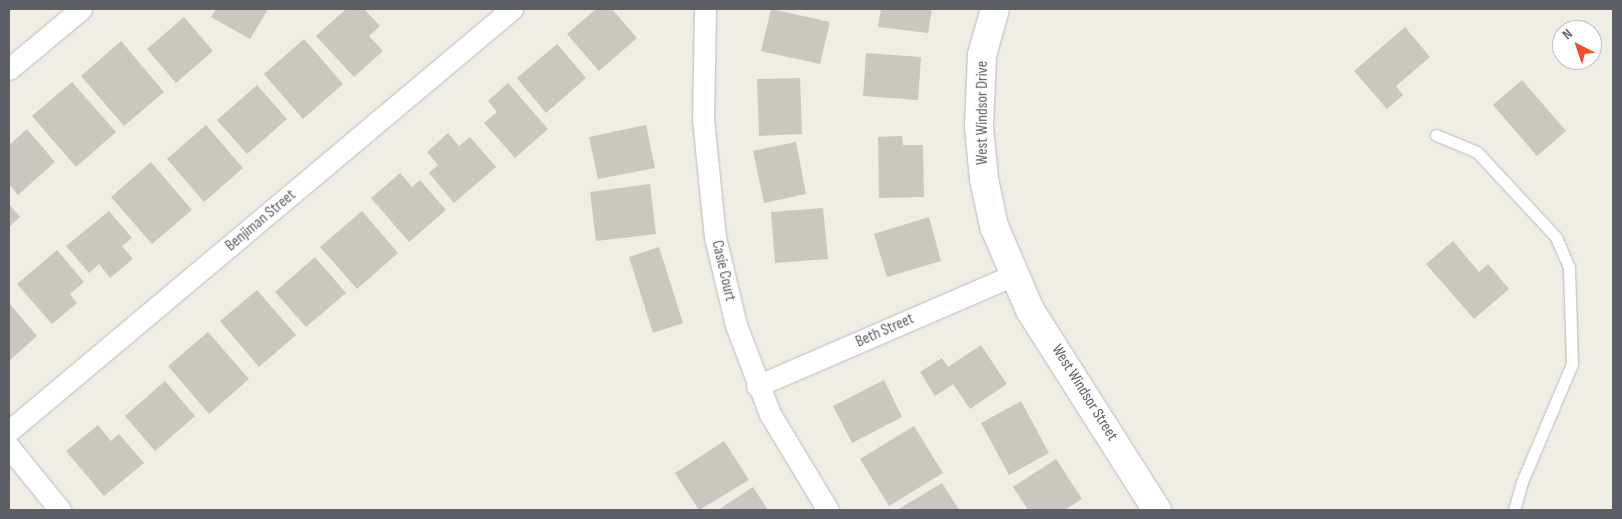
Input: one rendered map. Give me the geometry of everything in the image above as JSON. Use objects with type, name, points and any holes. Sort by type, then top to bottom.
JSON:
[{"type":"street","points":[[9,69],[81,9]]},
{"type":"street","name":"Benjiman Street","points":[[9,432],[512,9]]},
{"type":"street","name":"Casie Court","points":[[705,9],[703,119],[715,237],[736,325],[756,386],[770,414],[828,510]]},
{"type":"street","name":"West Windsor Drive","points":[[995,9],[982,55],[979,127],[984,179],[994,226],[1013,275]]},
{"type":"street","name":"Beth Street","points":[[756,386],[1013,275]]},
{"type":"street","name":"West Windsor Street","points":[[1013,275],[1030,310],[1157,510]]},
{"type":"street","points":[[9,447],[60,510]]},
{"type":"lane","points":[[1436,135],[1477,152],[1556,237],[1569,267],[1572,364],[1522,482],[1514,510]]},
{"type":"building","points":[[216,9],[268,9],[250,39],[211,17]]},
{"type":"building","points":[[346,9],[364,9],[380,26],[369,36],[383,51],[354,77],[316,36]]},
{"type":"building","points":[[596,9],[612,9],[637,38],[599,71],[567,34]]},
{"type":"building","points":[[771,9],[830,22],[820,64],[761,51]]},
{"type":"building","points":[[881,9],[932,9],[928,33],[878,27]]},
{"type":"building","points":[[184,17],[213,51],[176,83],[147,49]]},
{"type":"building","points":[[1405,27],[1430,57],[1396,86],[1403,95],[1387,109],[1354,71]]},
{"type":"building","points":[[304,39],[343,84],[303,119],[264,74]]},
{"type":"building","points":[[121,41],[164,92],[124,126],[81,76]]},
{"type":"building","points":[[557,44],[586,78],[546,113],[517,78]]},
{"type":"building","points":[[866,53],[921,57],[918,100],[863,96]]},
{"type":"building","points":[[800,78],[802,134],[759,136],[757,79]]},
{"type":"building","points":[[1522,80],[1566,131],[1537,156],[1493,105]]},
{"type":"building","points":[[72,82],[116,132],[76,167],[32,116]]},
{"type":"building","points":[[508,83],[548,129],[515,158],[484,123],[497,112],[488,101]]},
{"type":"building","points":[[257,85],[287,119],[247,154],[217,120]]},
{"type":"building","points":[[206,125],[243,168],[204,202],[167,159]]},
{"type":"building","points":[[646,125],[655,168],[598,179],[589,137]]},
{"type":"building","points":[[27,129],[55,162],[18,195],[9,184],[9,145]]},
{"type":"building","points":[[448,133],[459,146],[470,137],[496,167],[454,203],[429,173],[438,165],[427,152]]},
{"type":"building","points":[[902,136],[903,145],[923,145],[924,197],[879,198],[878,137]]},
{"type":"building","points":[[796,142],[806,194],[764,203],[753,151]]},
{"type":"building","points":[[151,162],[192,210],[152,244],[111,197]]},
{"type":"building","points":[[400,173],[412,187],[420,180],[446,210],[409,242],[371,198]]},
{"type":"building","points":[[650,184],[656,234],[596,241],[590,192]]},
{"type":"building","points":[[9,204],[20,217],[9,227]]},
{"type":"building","points":[[823,208],[828,259],[775,263],[771,212]]},
{"type":"building","points":[[109,211],[132,238],[122,246],[133,259],[110,278],[99,264],[89,273],[66,246]]},
{"type":"building","points":[[362,211],[398,253],[357,289],[320,247]]},
{"type":"building","points":[[929,217],[941,261],[887,277],[874,234]]},
{"type":"building","points":[[1453,241],[1479,272],[1488,264],[1509,289],[1474,319],[1426,264]]},
{"type":"building","points":[[659,247],[683,323],[653,333],[629,257]]},
{"type":"building","points":[[57,250],[84,282],[70,294],[77,303],[52,324],[17,284]]},
{"type":"building","points":[[315,257],[346,293],[306,327],[275,292]]},
{"type":"building","points":[[257,290],[296,335],[259,367],[220,321]]},
{"type":"building","points":[[9,303],[37,336],[9,361]]},
{"type":"building","points":[[208,332],[249,379],[209,414],[168,366]]},
{"type":"building","points":[[981,345],[1007,384],[970,409],[953,384],[935,396],[920,372],[942,358],[948,367]]},
{"type":"building","points":[[884,380],[902,417],[852,443],[833,406]]},
{"type":"building","points":[[165,381],[195,416],[155,451],[125,416]]},
{"type":"building","points":[[1021,401],[1049,453],[1009,475],[981,423]]},
{"type":"building","points":[[98,425],[111,441],[119,434],[144,463],[104,496],[66,451]]},
{"type":"building","points":[[914,426],[943,473],[889,506],[860,459]]},
{"type":"building","points":[[724,441],[749,480],[699,510],[675,473]]},
{"type":"building","points":[[1056,459],[1082,499],[1065,510],[1028,510],[1013,487]]},
{"type":"building","points":[[942,483],[959,510],[897,510]]},
{"type":"building","points":[[753,487],[768,510],[718,510]]}]
